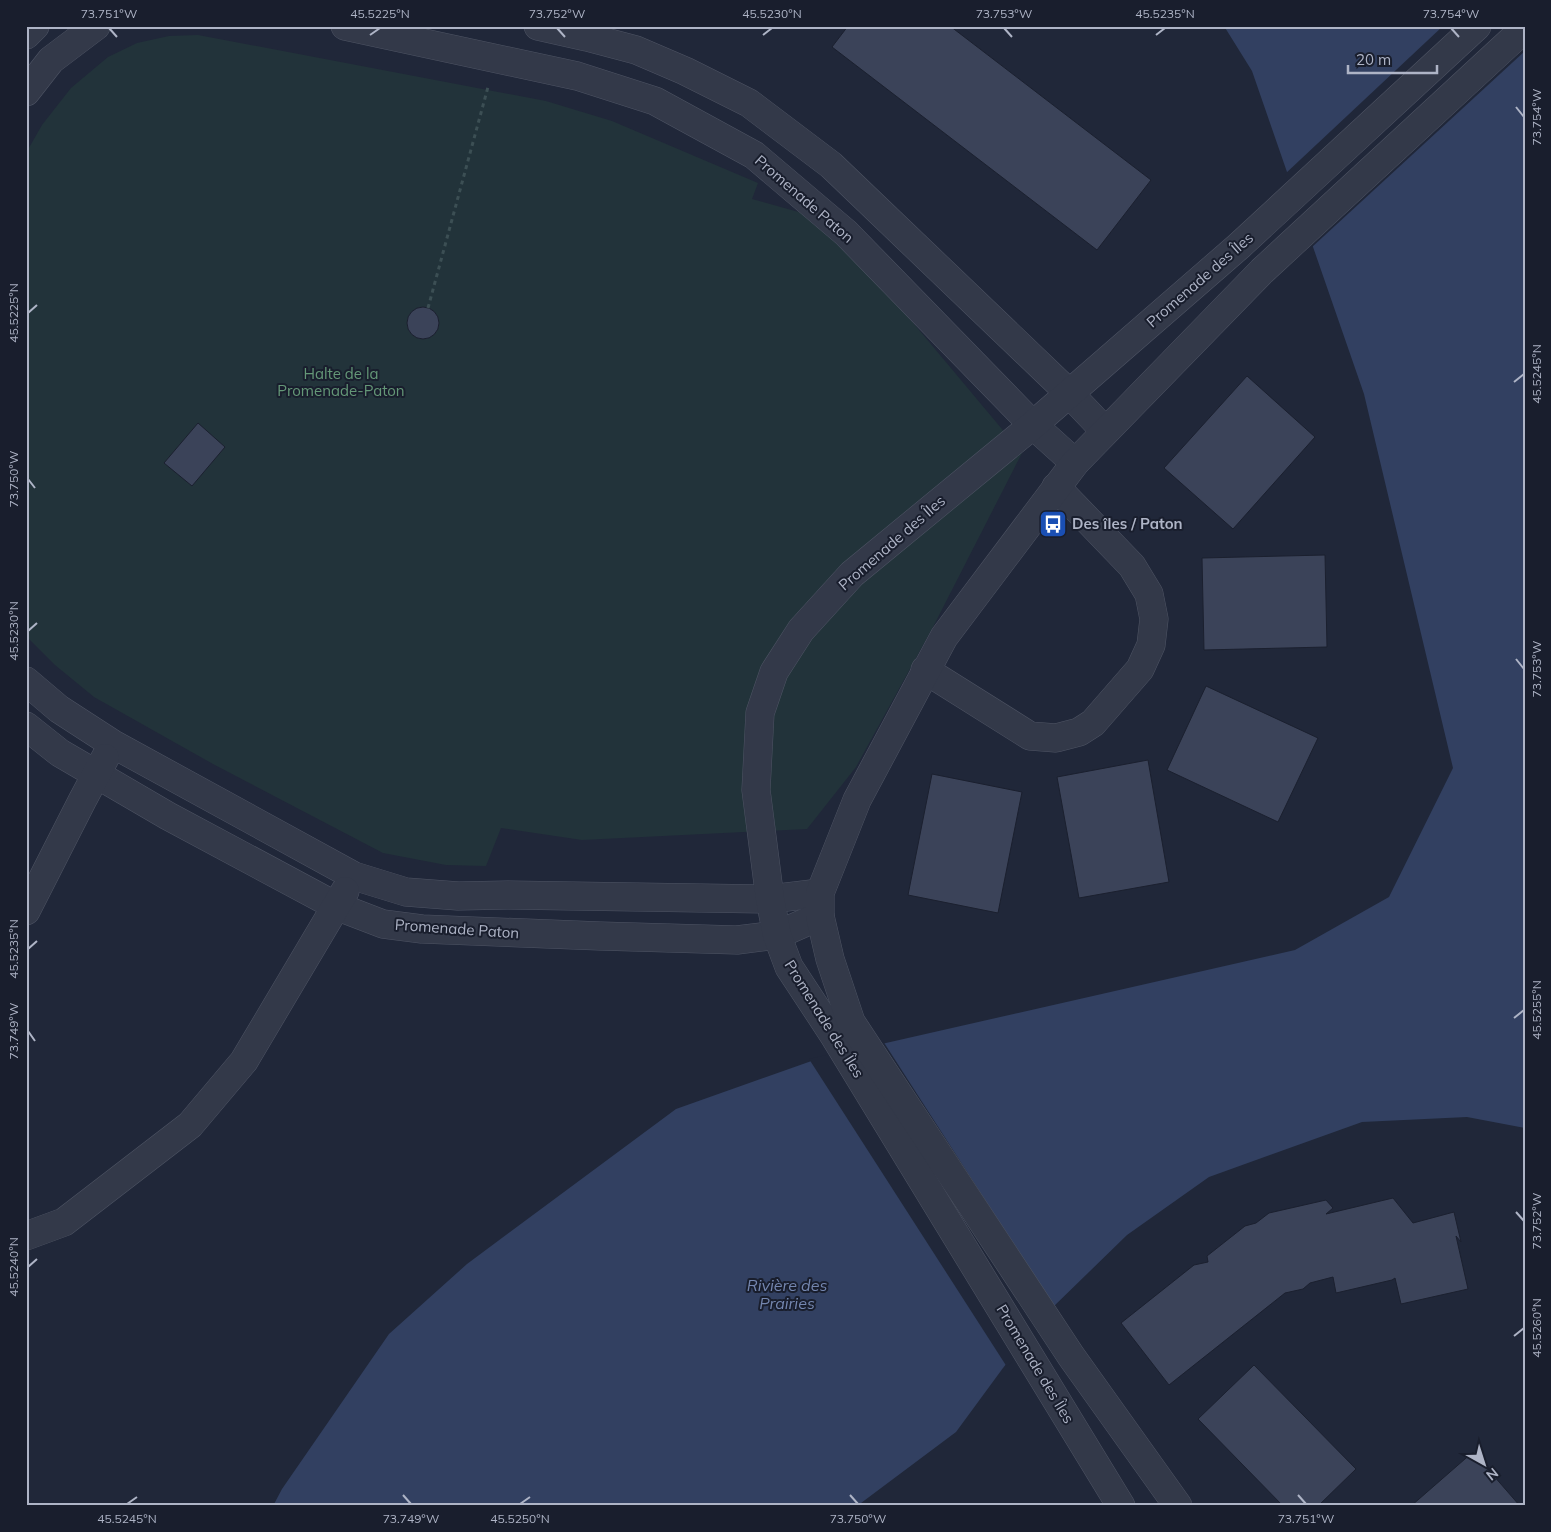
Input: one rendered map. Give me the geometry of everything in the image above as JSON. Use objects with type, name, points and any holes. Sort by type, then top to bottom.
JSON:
[{"type":"street","points":[[26,35],[35,26]]},
{"type":"street","points":[[26,92],[51,60],[96,26]]},
{"type":"street","name":"Promenade Paton","points":[[345,26],[496,57],[577,76],[655,101],[754,155],[846,233],[1032,424],[1075,463]]},
{"type":"street","points":[[538,26],[588,31],[685,71],[749,103],[831,165],[1069,393],[1105,431]]},
{"type":"street","name":"Promenade des Îles","points":[[1178,1506],[842,1028],[789,967],[777,935],[770,899],[756,790],[760,713],[774,672],[801,630],[852,574],[1069,393],[1239,246],[1477,26]]},
{"type":"street","points":[[26,681],[60,709],[113,744],[354,876],[406,892],[458,896],[770,899],[820,904],[857,800],[944,637],[1075,463],[1262,272],[1525,28]]},
{"type":"street","points":[[577,76],[588,31]]},
{"type":"street","points":[[925,670],[1030,736],[1056,738],[1078,732],[1093,723],[1140,669],[1151,645],[1154,619],[1149,594],[1132,566],[1056,488]]},
{"type":"street","name":"Promenade Paton","points":[[26,726],[60,753],[176,820],[336,906],[383,924],[422,929],[737,940],[777,935],[820,904]]},
{"type":"street","points":[[26,911],[113,744]]},
{"type":"street","points":[[26,1236],[64,1222],[190,1125],[244,1061],[354,876]]},
{"type":"street","name":"Promenade des Îles","points":[[820,904],[842,1028],[1042,1374],[1121,1506]]},
{"type":"path","points":[[428,308],[496,57]]},
{"type":"green space","name":"Halte de la Promenade-Paton","points":[[198,35],[546,101],[612,121],[758,183],[752,199],[827,220],[1022,453],[933,627],[856,767],[807,829],[582,840],[501,828],[486,866],[446,865],[383,853],[213,764],[94,697],[55,665],[26,636],[26,153],[42,125],[71,88],[108,57],[137,43],[169,36]]},
{"type":"water","name":"Rivière des Prairies","points":[[1224,26],[1512,26],[1525,44],[1525,1128],[1467,1117],[1362,1122],[1209,1177],[1127,1235],[1051,1309],[1003,1368],[956,1432],[857,1506],[273,1506],[282,1489],[389,1334],[467,1264],[676,1109],[820,1058],[1295,950],[1389,897],[1453,768],[1364,394],[1252,71]]},
{"type":"pier","points":[[1443,26],[1515,26],[1525,40],[1525,51],[1311,248],[1285,174]]},
{"type":"pier","points":[[883,1041],[1055,1309],[1007,1367],[809,1059]]},
{"type":"building","points":[[848,26],[950,26],[1151,180],[1097,250],[832,47]]},
{"type":"building","points":[[423,307],[429,308],[434,312],[438,317],[438,329],[434,334],[429,338],[423,339],[417,338],[412,334],[408,329],[407,323],[408,317],[412,312],[417,308]]},
{"type":"building","points":[[1247,376],[1315,437],[1233,529],[1164,468]]},
{"type":"building","points":[[198,423],[225,447],[192,486],[164,463]]},
{"type":"building","points":[[1325,555],[1327,647],[1204,650],[1202,558]]},
{"type":"building","points":[[1206,686],[1318,738],[1278,822],[1167,770]]},
{"type":"building","points":[[1148,760],[1169,882],[1079,898],[1057,777]]},
{"type":"building","points":[[932,774],[1022,792],[998,913],[908,895]]},
{"type":"building","points":[[1393,1198],[1413,1223],[1454,1212],[1461,1242],[1456,1236],[1468,1289],[1401,1304],[1395,1278],[1336,1293],[1333,1277],[1310,1283],[1303,1289],[1285,1293],[1169,1385],[1121,1323],[1194,1265],[1208,1262],[1207,1256],[1245,1226],[1256,1223],[1269,1213],[1326,1200],[1333,1208],[1326,1214]]},
{"type":"building","points":[[1254,1365],[1356,1469],[1318,1506],[1283,1506],[1198,1419]]},
{"type":"building","points":[[1473,1452],[1520,1506],[1411,1506]]},
{"type":"place","name":"Des îles / Paton","points":[[1053,524]]}]
